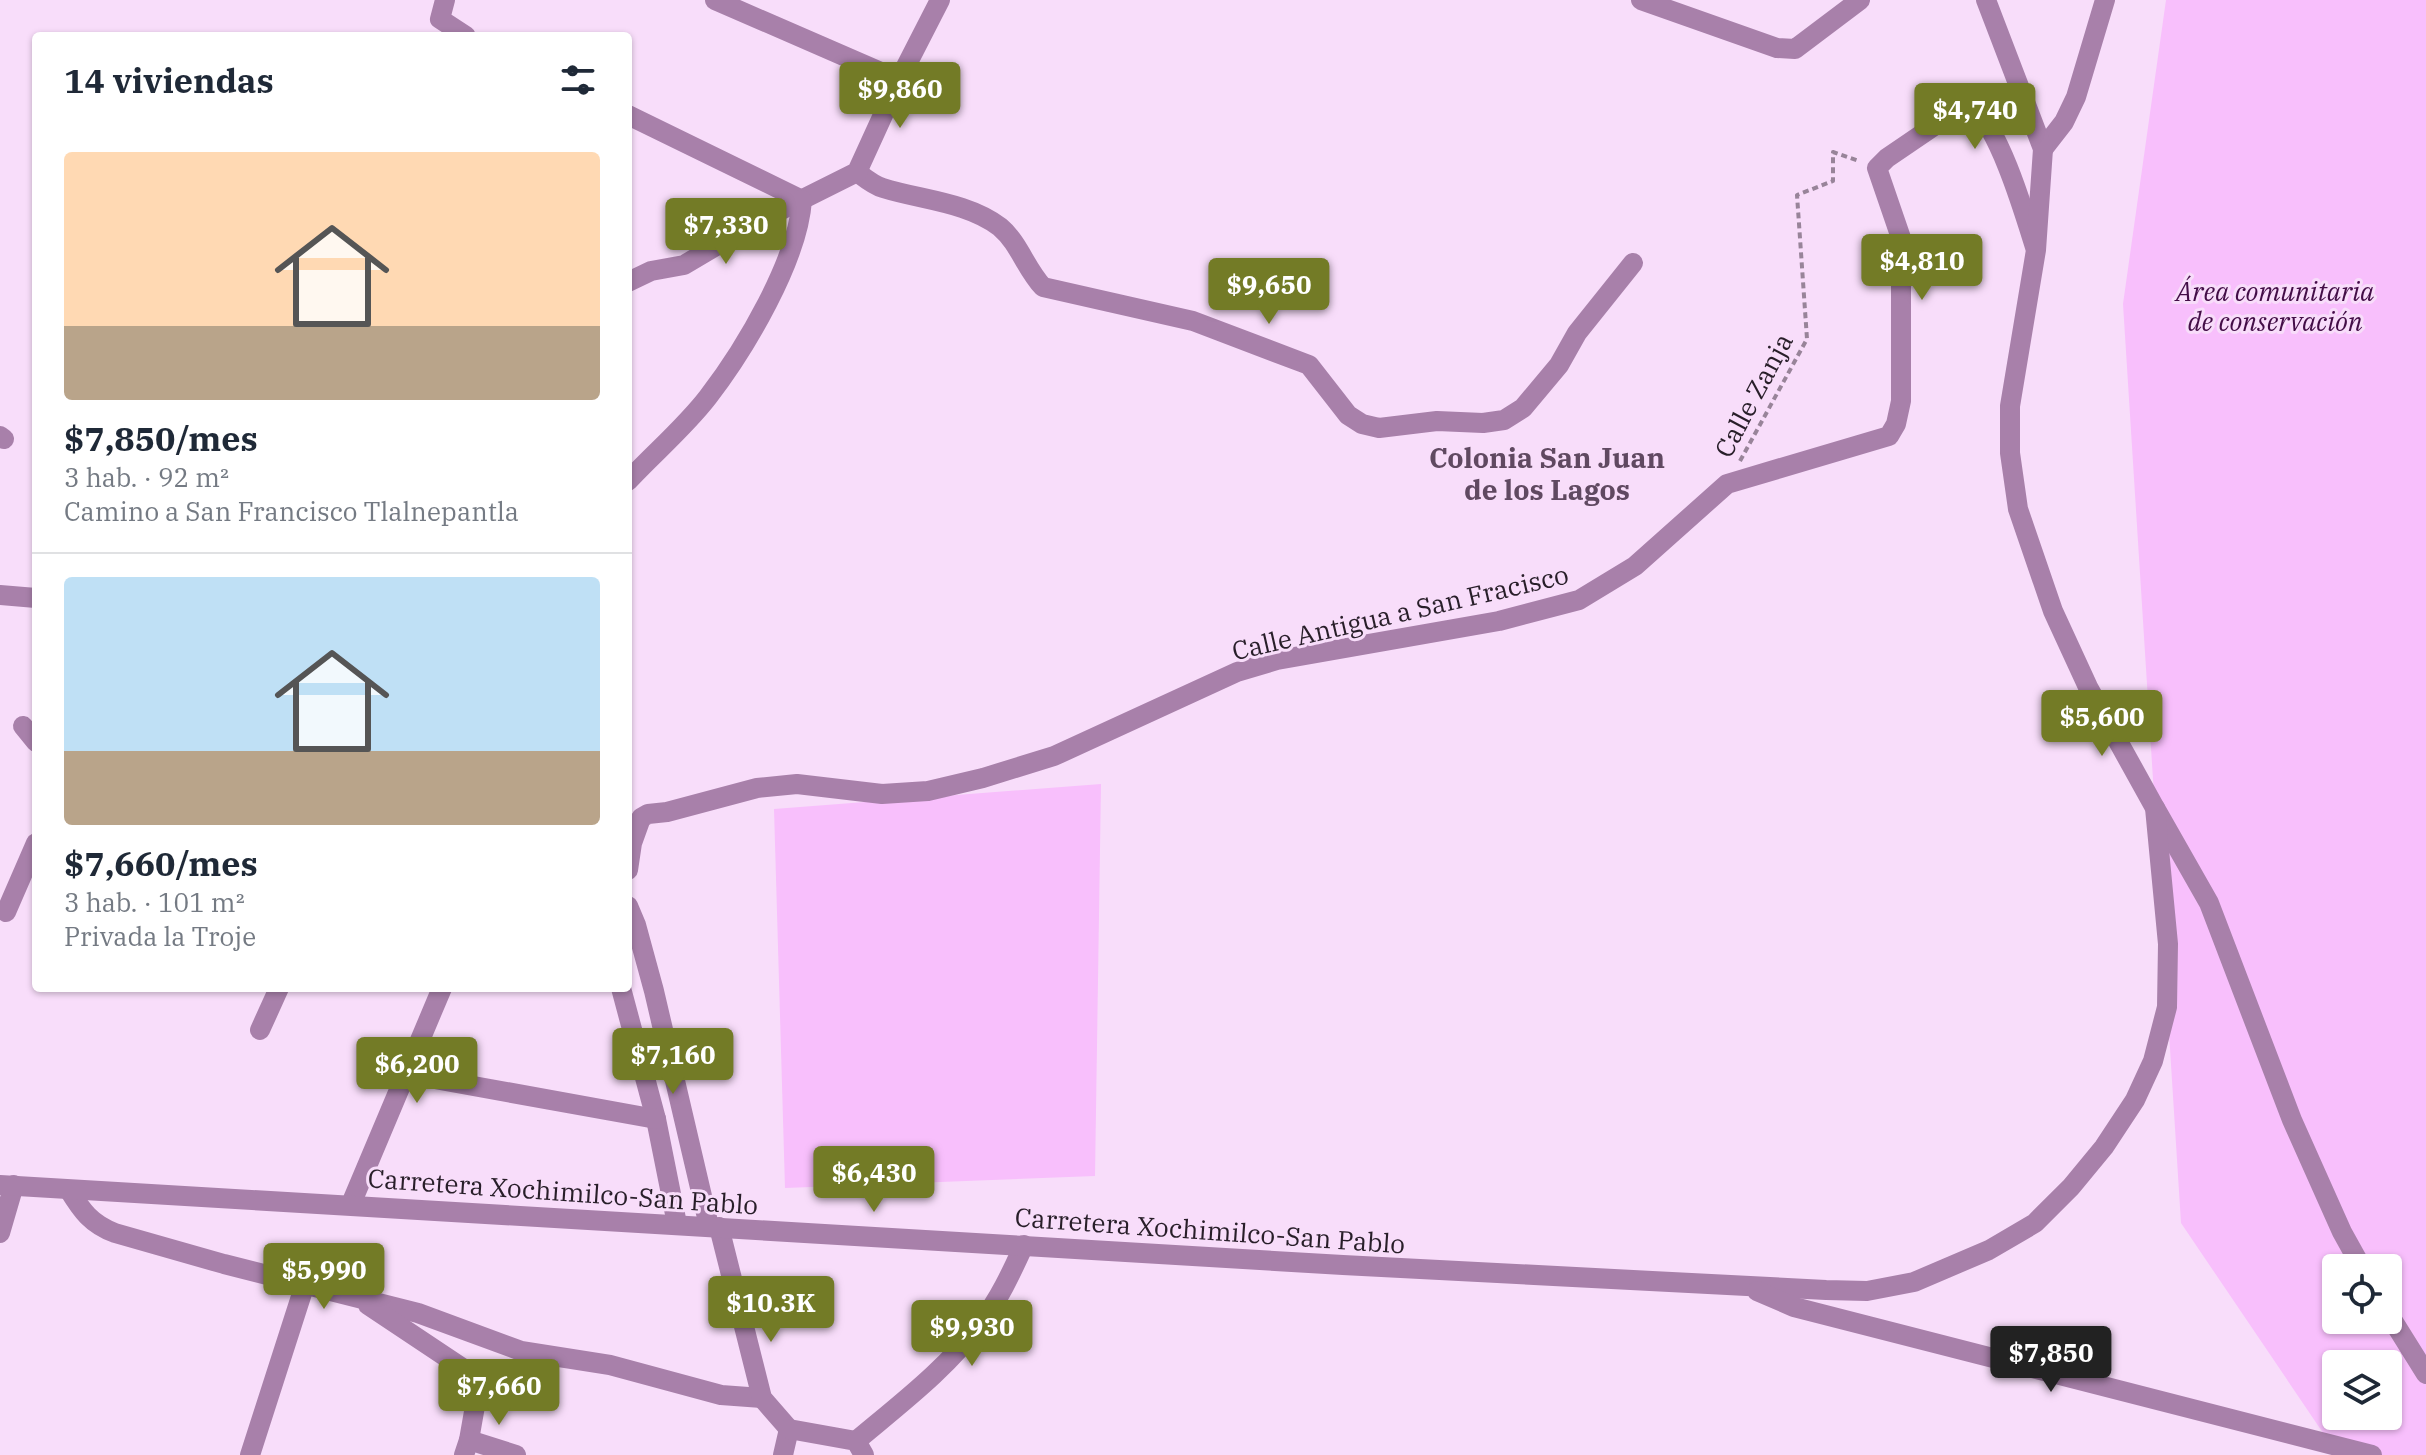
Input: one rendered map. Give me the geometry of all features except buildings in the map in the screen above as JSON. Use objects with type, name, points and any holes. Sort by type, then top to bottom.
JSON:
[{"type":"street","points":[[445,0],[440,19],[460,32]]},
{"type":"street","points":[[715,0],[899,80]]},
{"type":"street","points":[[632,280],[651,271],[684,265],[753,224],[857,172],[940,0]]},
{"type":"street","points":[[1641,0],[1777,48],[1795,49],[1860,0]]},
{"type":"street","points":[[1986,0],[2043,149],[2036,250],[2010,406],[2010,453],[2018,509],[2053,611],[2088,687],[2209,903],[2292,1120],[2354,1254]]},
{"type":"street","points":[[2043,149],[2064,122],[2076,97],[2105,0]]},
{"type":"street","points":[[1877,168],[1959,109],[1973,107],[1984,117],[2019,195],[2036,250]]},
{"type":"street","points":[[632,117],[802,200]]},
{"type":"street","name":"Calle Antigua a San Fracisco","points":[[632,843],[641,818],[648,814],[667,812],[757,788],[797,784],[882,794],[928,791],[983,778],[1054,756],[1237,672],[1277,660],[1499,621],[1579,600],[1635,566],[1727,484],[1889,436],[1896,424],[1901,401],[1901,238],[1877,168]]},
{"type":"street","points":[[857,172],[880,188],[937,200],[998,226],[1011,238],[1031,274],[1043,287],[1193,321],[1309,365],[1348,415],[1362,424],[1379,428],[1437,421],[1483,423],[1504,420],[1523,408],[1559,365],[1577,333],[1633,263]]},
{"type":"street","points":[[632,477],[708,397],[756,323],[783,268],[801,218],[802,200]]},
{"type":"street","points":[[0,595],[32,598]]},
{"type":"street","name":"Carretera Xochimilco-San Pablo","points":[[7,1185],[1746,1287],[1867,1291],[1914,1282],[1989,1250],[2035,1223],[2071,1187],[2104,1147],[2135,1100],[2153,1061],[2167,1007],[2168,944],[2155,808]]},
{"type":"street","points":[[6,912],[32,856]]},
{"type":"street","points":[[632,919],[762,1398],[789,1429],[860,1448],[949,1362],[983,1321],[1024,1245]]},
{"type":"street","points":[[260,1030],[277,992]]},
{"type":"street","points":[[351,1204],[440,992]]},
{"type":"street","points":[[622,992],[656,1119],[677,1224]]},
{"type":"street","points":[[407,1074],[656,1119]]},
{"type":"street","points":[[0,1233],[7,1185]]},
{"type":"street","points":[[69,1190],[81,1209],[100,1227],[210,1260],[418,1313],[521,1351],[610,1365],[721,1395],[762,1398]]},
{"type":"street","points":[[250,1455],[305,1284]]},
{"type":"street","points":[[1746,1287],[1794,1307],[2372,1455]]},
{"type":"street","points":[[354,1296],[470,1373],[478,1389],[467,1448],[516,1455]]},
{"type":"street","points":[[2401,1334],[2426,1374]]},
{"type":"street","points":[[783,1455],[789,1429]]},
{"type":"path","name":"Calle Zanja","points":[[1727,484],[1807,339],[1797,195],[1833,181],[1833,152],[1877,168]]},
{"type":"green space","name":"Área comunitaria de conservación","points":[[2166,0],[2426,0],[2426,1455],[2338,1455],[2181,1223],[2123,304]]},
{"type":"green space","points":[[1101,784],[1095,1176],[785,1188],[774,809]]},
{"type":"district","name":"Colonia San Juan de los Lagos","points":[[1547,473]]}]
